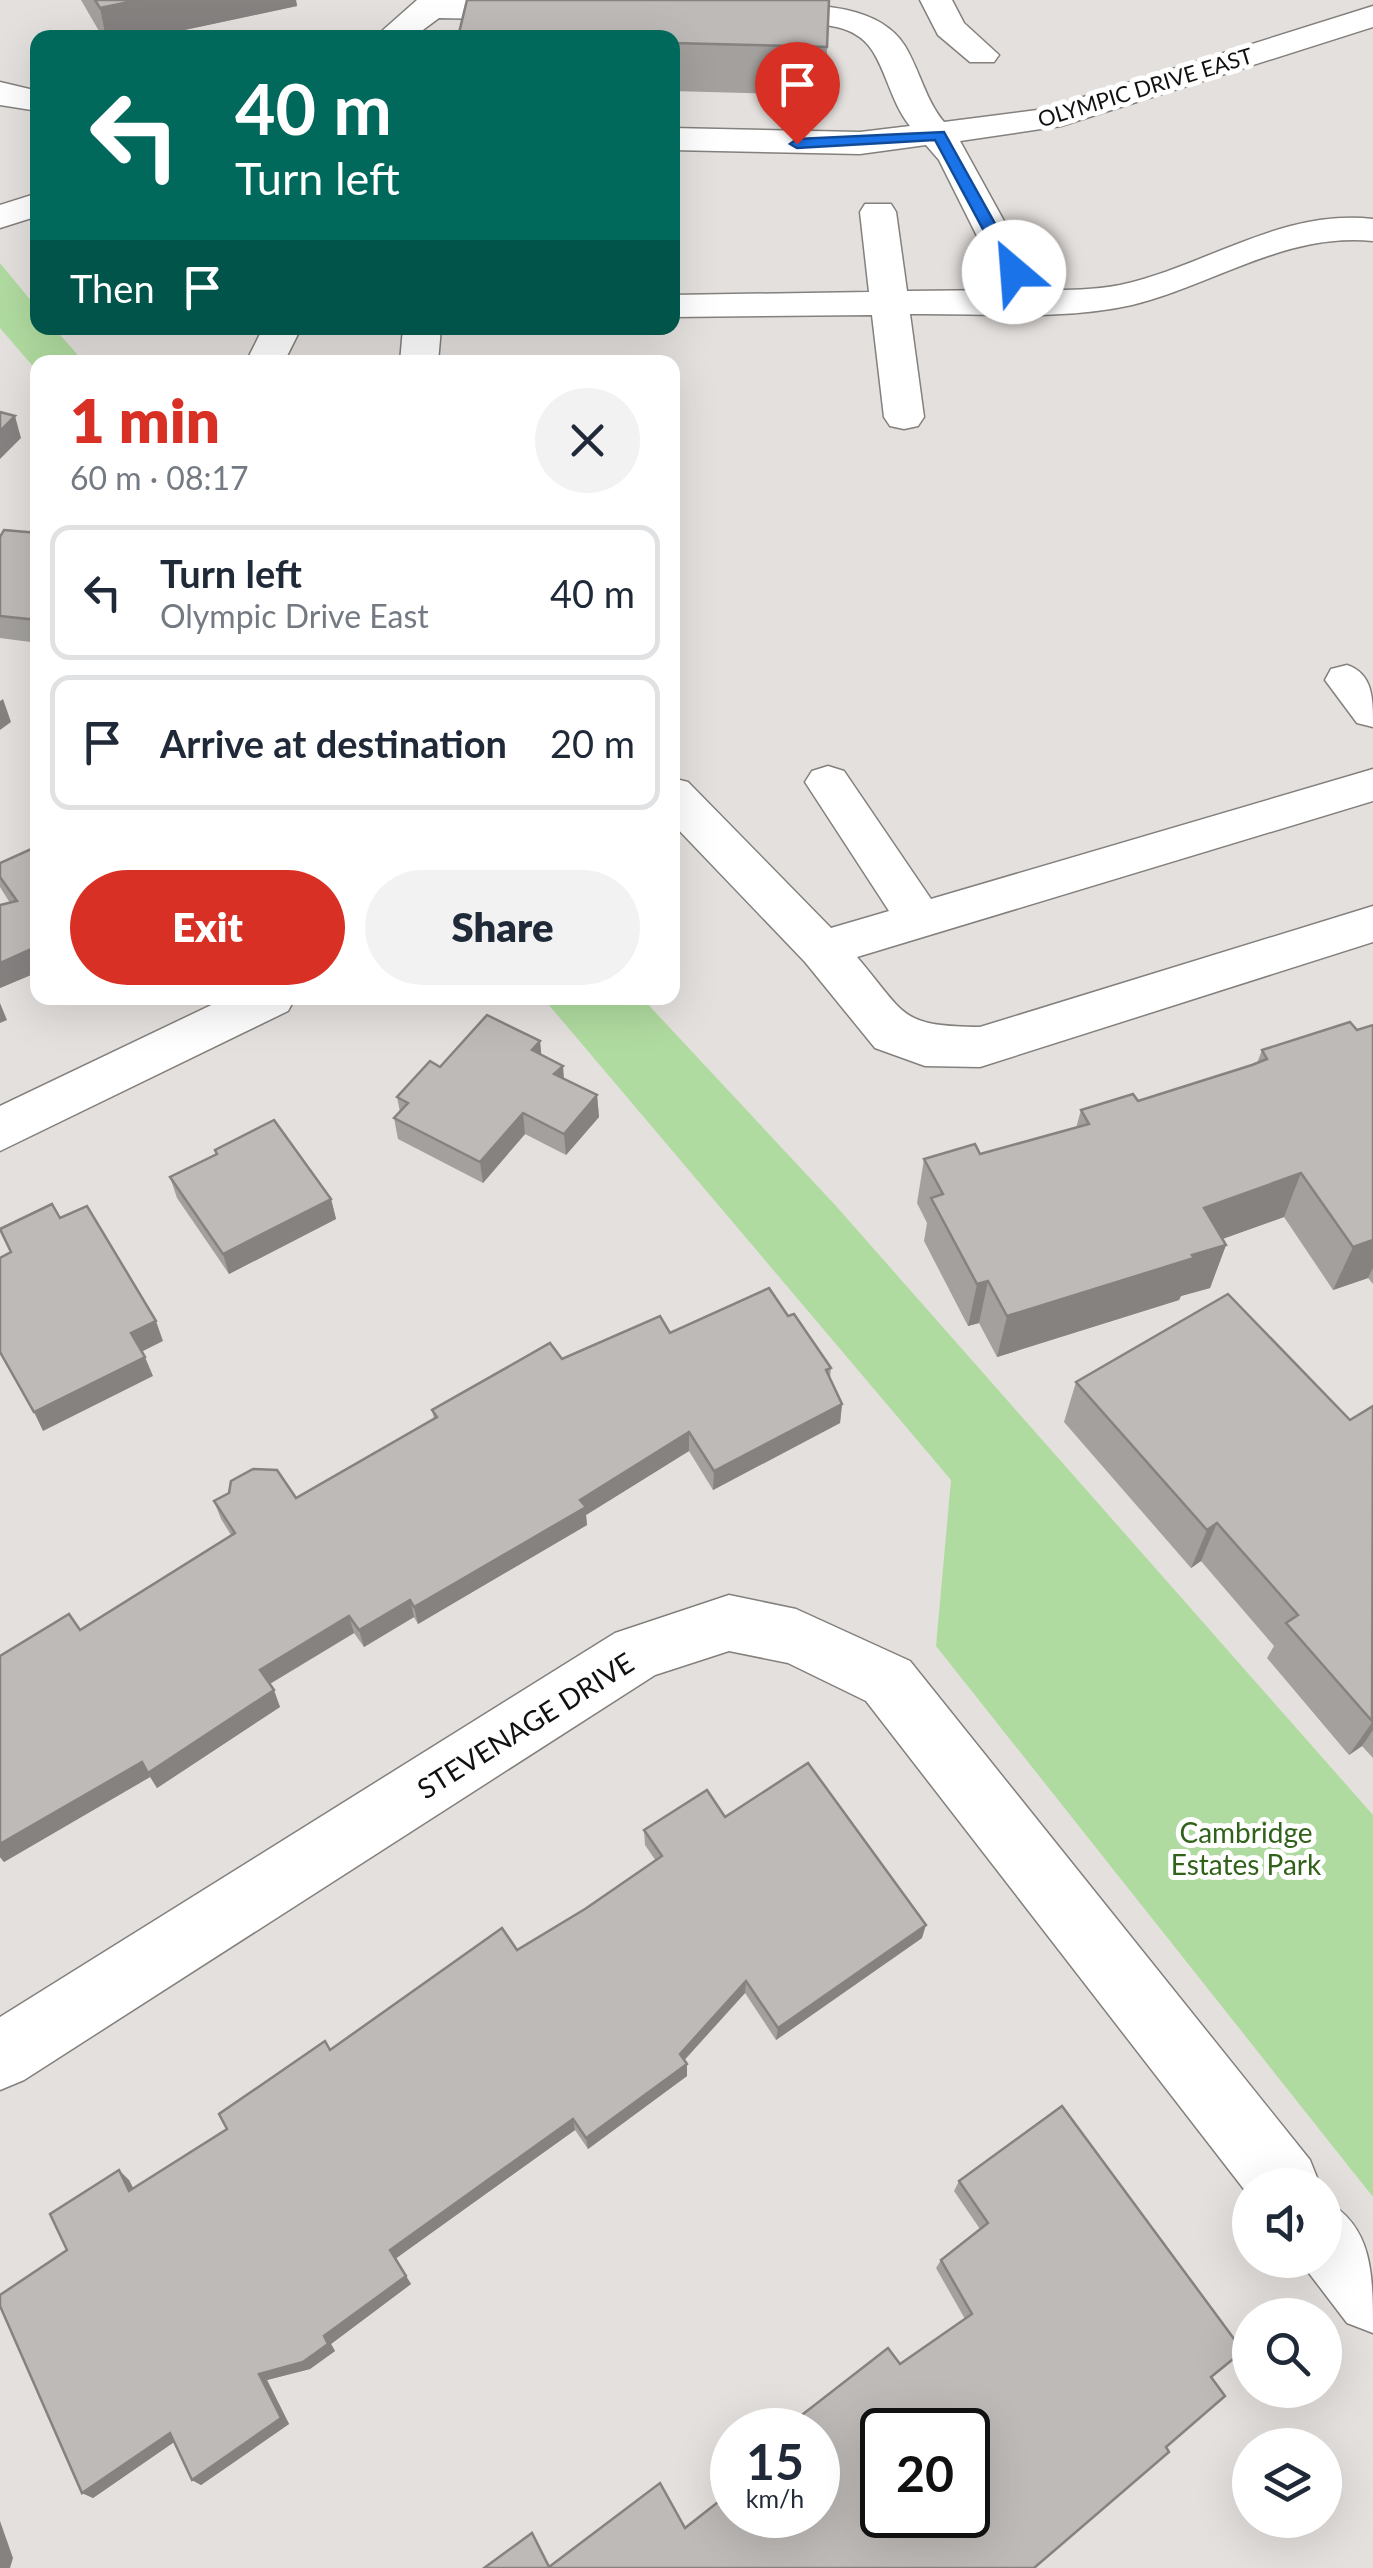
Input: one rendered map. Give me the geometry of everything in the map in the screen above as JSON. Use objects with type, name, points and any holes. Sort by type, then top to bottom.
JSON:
[{"type":"street","points":[[936,0],[950,28],[982,54]]},
{"type":"street","points":[[400,30],[432,4],[529,5],[566,11]]},
{"type":"street","points":[[716,13],[826,15],[867,26],[890,47],[916,111],[939,135],[1029,301]]},
{"type":"street","name":"OLYMPIC DRIVE EAST","points":[[680,139],[844,144],[1049,119],[1373,16]]},
{"type":"street","points":[[0,92],[30,102]]},
{"type":"street","points":[[0,217],[30,207]]},
{"type":"street","points":[[878,212],[904,417]]},
{"type":"street","points":[[680,306],[1086,300],[1130,294],[1326,229],[1373,230]]},
{"type":"street","points":[[828,782],[920,920]]},
{"type":"street","points":[[822,949],[1373,785]]},
{"type":"street","points":[[680,802],[822,949],[892,1034],[925,1046],[980,1047],[1373,924]]},
{"type":"street","points":[[0,1130],[256,1005]]},
{"type":"street","name":"STEVENAGE DRIVE","points":[[0,2056],[638,1653],[729,1622],[796,1637],[888,1681],[1271,2168]]},
{"type":"street","points":[[1342,2258],[1373,2297]]},
{"type":"green space","points":[[0,263],[30,299],[30,335],[60,335],[78,355],[30,355],[30,363],[0,328]]},
{"type":"green space","name":"Cambridge Estates Park","points":[[549,1005],[649,1005],[836,1206],[1373,1815],[1373,2197],[936,1646],[951,1480]]},
{"type":"building","points":[[95,0],[138,0],[100,8]]},
{"type":"building","points":[[467,0],[829,0],[827,47],[680,43],[680,30],[460,30]]},
{"type":"building","points":[[0,412],[15,416],[0,431]]},
{"type":"building","points":[[4,530],[30,532],[30,619],[0,616],[0,537]]},
{"type":"building","points":[[30,850],[30,950],[0,963],[0,905],[17,901],[0,877],[0,863]]},
{"type":"building","points":[[487,1015],[540,1041],[532,1050],[563,1066],[554,1074],[597,1095],[564,1134],[523,1113],[480,1162],[394,1118],[408,1103],[397,1097],[430,1061],[440,1067]]},
{"type":"building","points":[[1350,1022],[1357,1030],[1373,1025],[1373,1240],[1353,1247],[1301,1173],[1204,1208],[1226,1245],[1192,1255],[1194,1258],[1007,1316],[988,1281],[977,1284],[931,1198],[943,1194],[924,1159],[975,1144],[980,1154],[1089,1124],[1081,1110],[1133,1094],[1138,1101],[1252,1065],[1267,1059],[1262,1050]]},
{"type":"building","points":[[274,1120],[331,1199],[223,1254],[170,1177]]},
{"type":"building","points":[[52,1204],[60,1218],[87,1206],[156,1321],[131,1333],[145,1357],[34,1412],[0,1352],[0,1258],[11,1252],[0,1229]]},
{"type":"building","points":[[769,1288],[788,1316],[794,1314],[831,1368],[826,1370],[842,1404],[714,1471],[689,1432],[580,1500],[586,1507],[414,1607],[410,1600],[359,1630],[349,1616],[260,1670],[274,1690],[148,1773],[142,1762],[0,1844],[0,1656],[69,1614],[80,1630],[235,1533],[214,1501],[229,1493],[231,1481],[253,1469],[277,1470],[296,1498],[437,1417],[432,1410],[550,1343],[562,1359],[660,1316],[670,1333]]},
{"type":"building","points":[[1228,1294],[1350,1420],[1373,1406],[1372,1721],[1286,1623],[1298,1615],[1217,1523],[1207,1530],[1076,1382]]},
{"type":"building","points":[[808,1763],[926,1925],[778,2028],[746,1981],[680,2054],[687,2064],[586,2138],[573,2119],[390,2250],[406,2276],[324,2336],[328,2344],[303,2362],[259,2374],[281,2418],[192,2480],[170,2433],[82,2493],[0,2306],[0,2295],[67,2250],[50,2214],[119,2170],[129,2191],[227,2129],[219,2114],[325,2041],[330,2050],[502,1928],[517,1950],[585,1909],[662,1856],[644,1830],[707,1790],[725,1817]]},
{"type":"building","points":[[1062,2106],[1232,2336],[1232,2360],[1211,2377],[1225,2396],[1166,2447],[1169,2452],[1034,2568],[484,2568],[532,2533],[549,2567],[660,2483],[685,2528],[710,2508],[710,2538],[840,2538],[840,2408],[811,2408],[888,2348],[900,2364],[972,2314],[941,2260],[988,2223],[959,2181]]},
{"type":"route","points":[[797,144],[939,135],[1014,272]]}]
